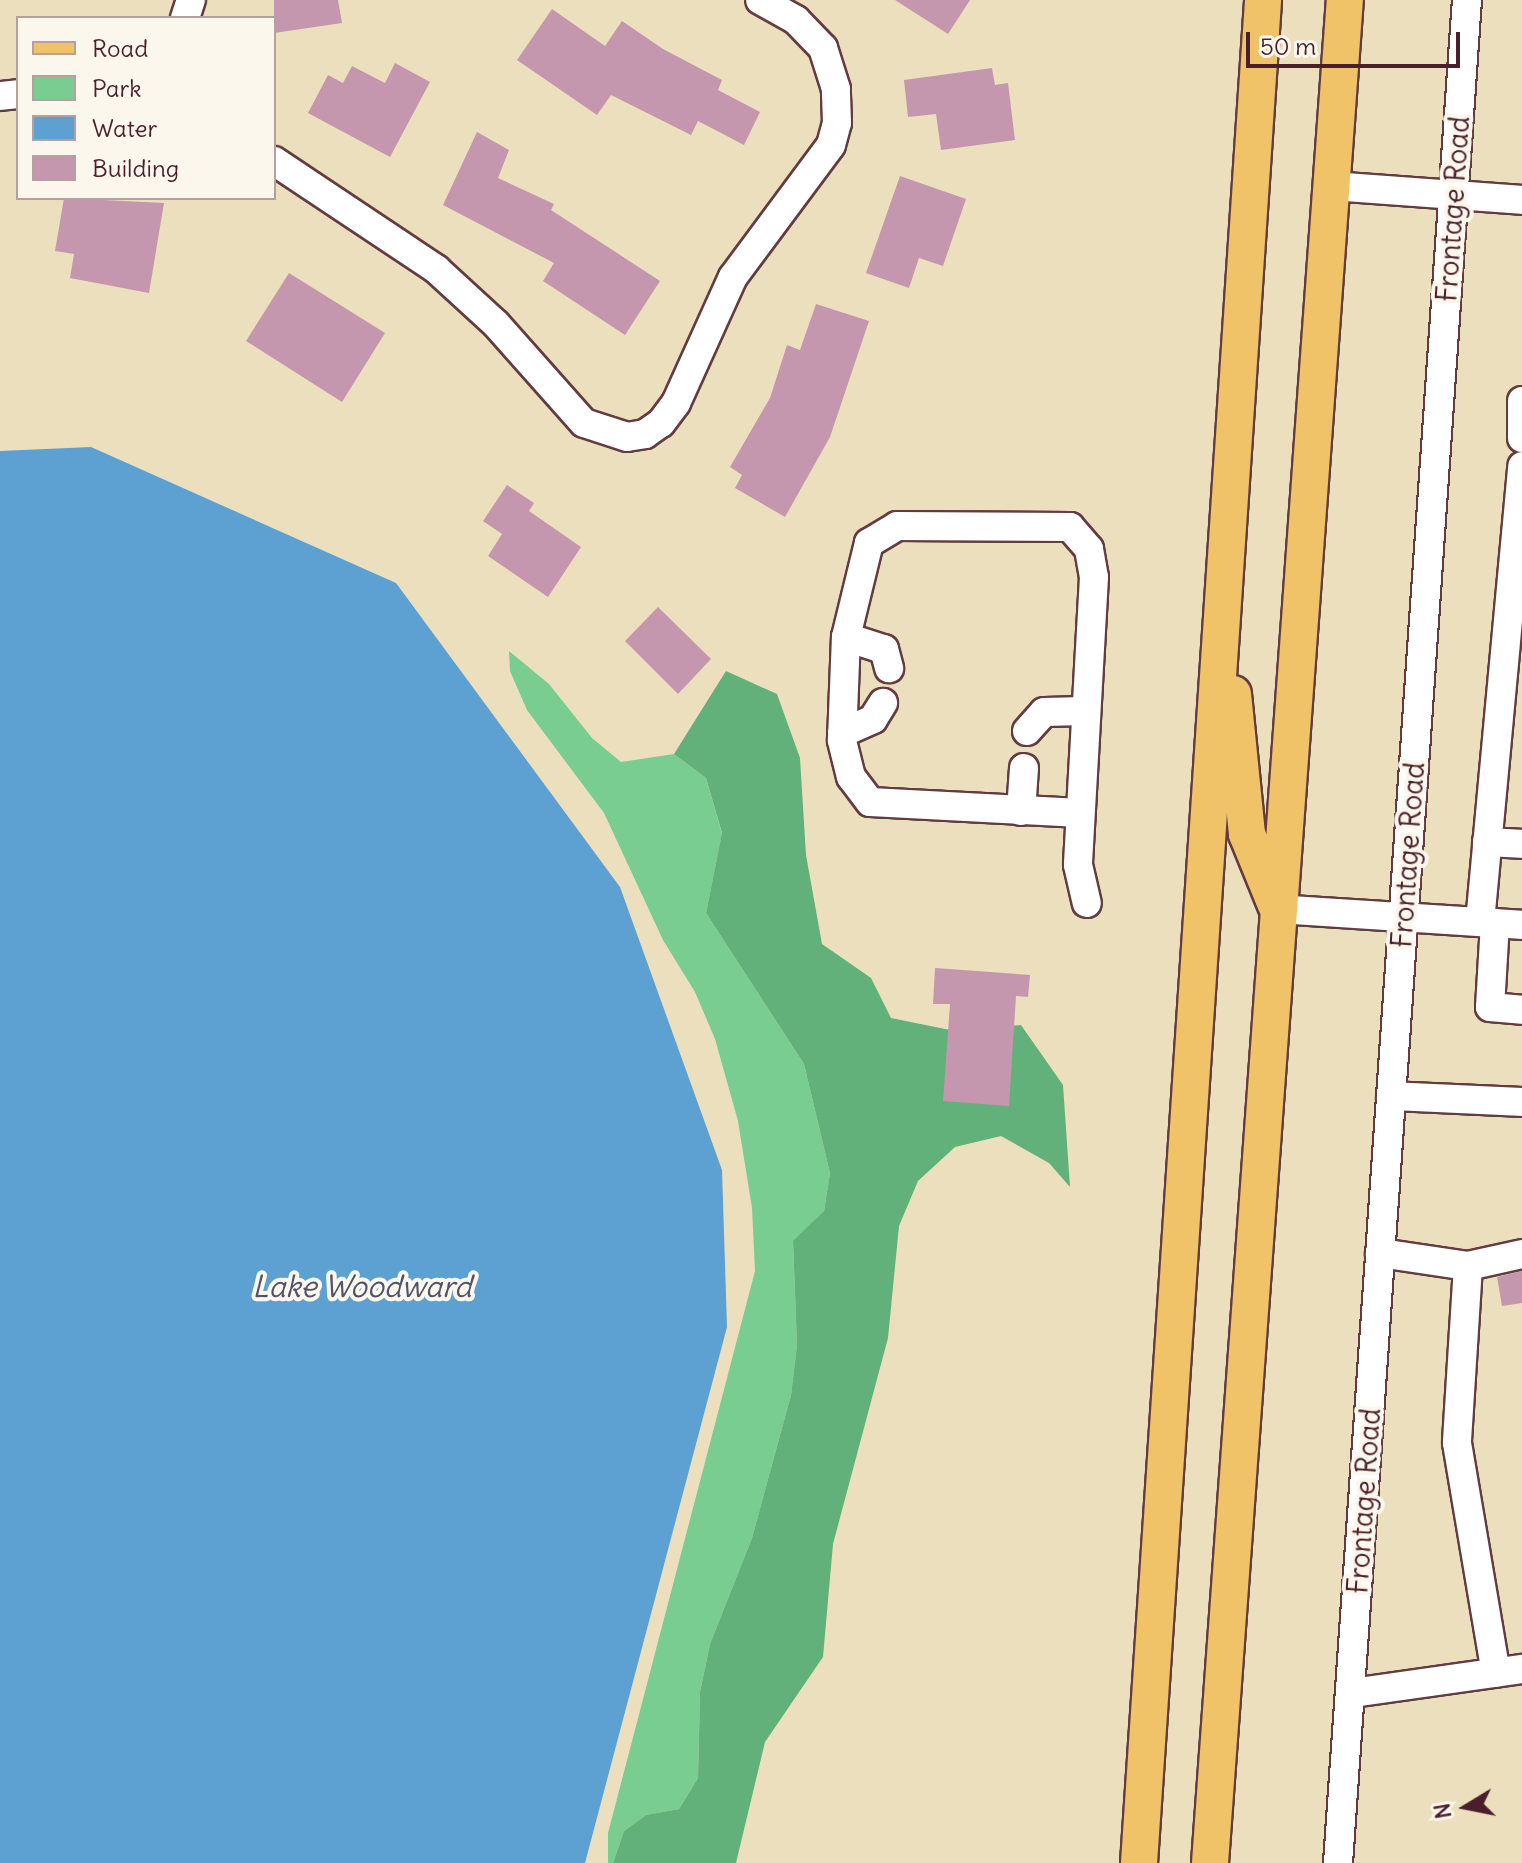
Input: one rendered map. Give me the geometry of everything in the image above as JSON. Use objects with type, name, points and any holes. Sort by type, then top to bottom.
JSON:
[{"type":"main road","points":[[1139,1863],[1263,0]]},
{"type":"main road","points":[[1210,1863],[1345,0]]},
{"type":"main road","points":[[1223,593],[1247,834],[1277,909]]},
{"type":"street","points":[[276,162],[446,278],[496,324],[584,423],[605,433],[645,434],[661,423],[676,403],[733,277],[831,145],[837,123],[836,89],[823,48],[796,20],[760,0]]},
{"type":"street","name":"Frontage Road","points":[[1338,1863],[1353,1693],[1380,1253],[1466,9]]},
{"type":"street","points":[[1332,186],[1522,200]]},
{"type":"street","points":[[1522,401],[1522,438]]},
{"type":"street","points":[[1522,466],[1512,678],[1487,842],[1499,923],[1490,1007],[1522,1010]]},
{"type":"street","points":[[1080,813],[870,802],[851,777],[842,733],[846,637],[869,543],[897,526],[1070,527],[1089,549],[1094,577],[1078,865],[1087,903]]},
{"type":"street","points":[[846,637],[884,649],[889,668]]},
{"type":"street","points":[[842,733],[873,719],[883,703]]},
{"type":"street","points":[[1027,731],[1044,712],[1085,711]]},
{"type":"street","points":[[1021,811],[1024,768]]},
{"type":"street","points":[[1487,842],[1522,844]]},
{"type":"street","points":[[1277,909],[1499,923]]},
{"type":"street","points":[[1391,1096],[1522,1102]]},
{"type":"street","points":[[1380,1253],[1468,1266],[1522,1254]]},
{"type":"street","points":[[1353,1693],[1509,1671],[1457,1443],[1468,1266]]},
{"type":"green space","points":[[509,651],[549,684],[592,738],[621,762],[674,754],[706,778],[722,834],[706,913],[804,1064],[830,1173],[824,1211],[793,1242],[797,1345],[791,1395],[752,1538],[710,1644],[700,1692],[698,1778],[679,1809],[646,1815],[624,1831],[613,1863],[608,1863],[608,1833],[755,1271],[752,1208],[738,1121],[715,1039],[695,992],[663,940],[604,813],[527,710],[510,671]]},
{"type":"green space","points":[[726,671],[777,694],[800,758],[806,855],[822,944],[871,978],[891,1018],[955,1031],[1021,1025],[1063,1085],[1070,1187],[1049,1163],[1001,1136],[955,1147],[918,1181],[899,1226],[888,1338],[833,1544],[823,1657],[765,1742],[736,1863],[613,1863],[624,1831],[646,1815],[679,1809],[698,1778],[700,1692],[710,1644],[752,1538],[791,1395],[797,1345],[793,1241],[824,1211],[830,1173],[804,1064],[706,913],[722,833],[706,778],[674,754]]},
{"type":"water","name":"Lake Woodward","points":[[91,447],[396,583],[620,887],[722,1170],[727,1327],[585,1863],[0,1863],[0,451]]},
{"type":"building","points":[[274,0],[338,0],[342,23],[276,33]]},
{"type":"building","points":[[895,0],[970,0],[948,34]]},
{"type":"building","points":[[552,9],[605,46],[622,21],[663,49],[722,80],[718,90],[760,112],[744,145],[698,121],[691,135],[611,95],[597,115],[517,60]]},
{"type":"building","points":[[395,63],[430,82],[390,157],[308,113],[328,75],[343,83],[352,66],[385,83]]},
{"type":"building","points":[[992,68],[995,85],[1008,83],[1015,140],[941,150],[936,114],[908,117],[904,80]]},
{"type":"building","points":[[477,132],[509,150],[498,178],[554,204],[551,210],[660,281],[625,335],[543,281],[554,263],[443,205]]},
{"type":"building","points":[[900,176],[966,199],[943,266],[919,258],[909,288],[866,273]]},
{"type":"building","points":[[64,200],[164,203],[149,293],[70,278],[74,254],[55,251]]},
{"type":"building","points":[[289,273],[385,333],[342,402],[246,341]]},
{"type":"building","points":[[816,304],[869,321],[830,437],[785,517],[735,488],[742,475],[730,467],[770,398],[787,345],[800,350]]},
{"type":"building","points":[[507,485],[534,503],[529,511],[581,547],[548,597],[488,556],[502,534],[483,521]]},
{"type":"building","points":[[658,607],[711,659],[678,694],[625,641]]},
{"type":"building","points":[[935,968],[1030,975],[1028,997],[1016,996],[1009,1106],[943,1101],[950,1004],[933,1004]]},
{"type":"building","points":[[1522,1271],[1522,1303],[1502,1306],[1497,1277]]}]
